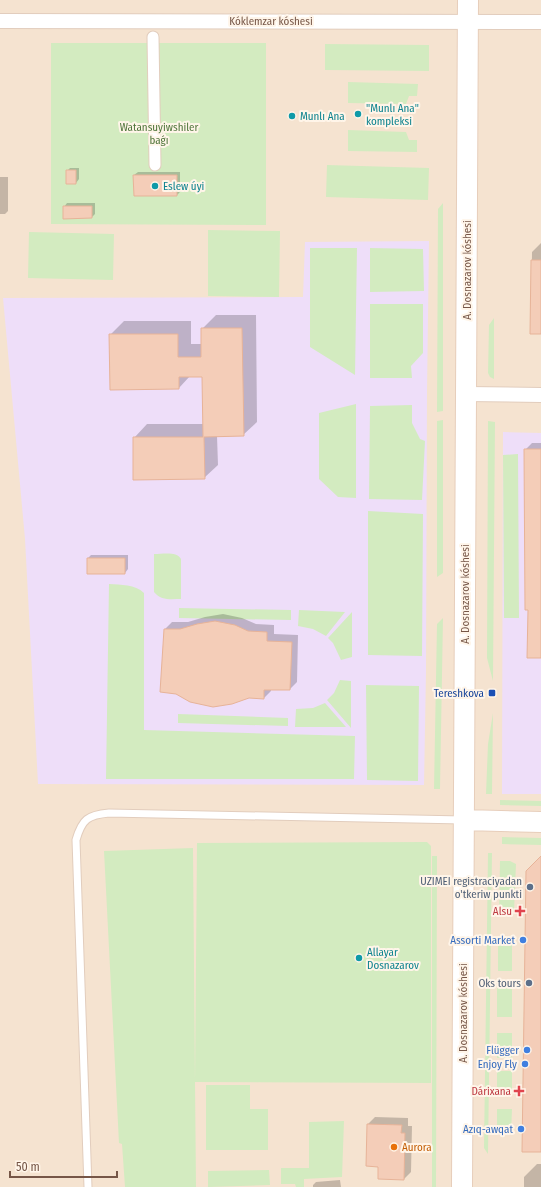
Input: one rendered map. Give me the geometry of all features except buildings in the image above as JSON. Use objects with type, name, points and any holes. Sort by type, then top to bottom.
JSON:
[{"type":"main road","name":"A. Dosnazarov kóshesi","points":[[462,1187],[468,0]]},
{"type":"main road","points":[[464,820],[541,822]]},
{"type":"street","name":"Kóklemzar kóshesi","points":[[0,21],[541,22]]},
{"type":"street","points":[[153,37],[155,165]]},
{"type":"street","points":[[466,394],[541,395]]},
{"type":"lane","points":[[88,1187],[76,840],[79,828],[85,820],[94,814],[110,813],[464,820]]},
{"type":"shaded area","points":[[0,0],[541,0],[541,1187],[0,1187]]},
{"type":"shaded area","points":[[429,241],[424,785],[38,784],[25,539],[3,298],[303,297],[305,242]]},
{"type":"shaded area","points":[[503,432],[541,433],[541,794],[502,794]]},
{"type":"green space","name":"Watansuyiwshiler baǵı","points":[[51,43],[266,43],[266,225],[51,224]]},
{"type":"green space","points":[[325,44],[429,45],[429,71],[325,70]]},
{"type":"green space","points":[[348,82],[418,84],[417,96],[409,96],[406,104],[348,103]]},
{"type":"green space","points":[[348,130],[406,132],[409,140],[417,140],[417,152],[348,151]]},
{"type":"green space","points":[[327,165],[429,168],[428,200],[326,197]]},
{"type":"green space","points":[[443,203],[443,411],[437,412],[438,209]]},
{"type":"green space","points":[[208,230],[280,231],[279,297],[208,296]]},
{"type":"green space","points":[[29,232],[114,234],[113,280],[28,278]]},
{"type":"green space","points":[[310,248],[357,248],[355,375],[310,347]]},
{"type":"green space","points":[[370,248],[423,249],[424,291],[370,292]]},
{"type":"green space","points":[[370,304],[423,304],[423,353],[411,366],[412,378],[370,378]]},
{"type":"green space","points":[[494,318],[494,379],[490,377],[488,373],[489,325]]},
{"type":"green space","points":[[356,404],[356,498],[338,497],[319,479],[319,413]]},
{"type":"green space","points":[[412,405],[412,423],[420,439],[425,441],[422,500],[369,499],[370,406]]},
{"type":"green space","points":[[443,420],[443,573],[437,577],[437,421]]},
{"type":"green space","points":[[488,421],[495,422],[493,681],[487,658]]},
{"type":"green space","points":[[518,454],[519,618],[504,618],[503,455]]},
{"type":"green space","points":[[368,511],[423,514],[422,656],[368,655]]},
{"type":"green space","points":[[154,554],[173,554],[179,556],[181,559],[181,599],[163,598],[154,592]]},
{"type":"green space","points":[[109,584],[132,586],[144,593],[144,730],[355,736],[354,779],[106,779]]},
{"type":"green space","points":[[179,608],[291,610],[291,620],[179,618]]},
{"type":"green space","points":[[299,610],[345,612],[326,636],[313,629],[298,626]]},
{"type":"green space","points":[[352,612],[352,657],[341,660],[333,643],[328,638]]},
{"type":"green space","points":[[443,618],[440,789],[434,789],[437,624]]},
{"type":"green space","points":[[340,680],[351,681],[351,728],[327,700],[334,693]]},
{"type":"green space","points":[[366,685],[419,686],[418,781],[367,780]]},
{"type":"green space","points":[[325,703],[346,727],[295,727],[296,709],[313,708]]},
{"type":"green space","points":[[493,713],[492,794],[486,794],[488,744]]},
{"type":"green space","points":[[178,714],[288,718],[288,726],[178,723]]},
{"type":"green space","points":[[500,800],[541,801],[541,806],[500,805]]},
{"type":"green space","points":[[502,837],[541,838],[541,845],[502,844]]},
{"type":"green space","points":[[427,842],[431,846],[431,1083],[195,1082],[197,843]]},
{"type":"green space","points":[[193,848],[196,1187],[125,1187],[122,1144],[119,1143],[104,851]]},
{"type":"green space","points":[[488,853],[492,853],[488,1154],[484,1148]]},
{"type":"green space","points":[[432,856],[437,856],[436,1187],[432,1187]]},
{"type":"green space","points":[[500,861],[510,861],[516,864],[514,912],[499,912]]},
{"type":"green space","points":[[498,943],[512,943],[512,971],[498,971]]},
{"type":"green space","points":[[497,988],[512,988],[512,1017],[497,1017]]},
{"type":"green space","points":[[497,1033],[512,1033],[512,1058],[497,1058]]},
{"type":"green space","points":[[497,1071],[512,1071],[512,1096],[497,1095]]},
{"type":"green space","points":[[206,1085],[250,1085],[250,1109],[268,1109],[268,1150],[206,1150]]},
{"type":"green space","points":[[497,1109],[512,1109],[511,1134],[497,1134]]},
{"type":"green space","points":[[344,1121],[342,1177],[304,1179],[304,1187],[296,1187],[295,1184],[281,1184],[281,1168],[309,1168],[309,1122]]},
{"type":"green space","points":[[269,1170],[270,1185],[208,1187],[208,1171]]},
{"type":"place","name":"\"Munlı Ana\" kompleksi","points":[[358,114]]},
{"type":"place","name":"Munlı Ana","points":[[292,116]]},
{"type":"place","name":"Eslew úyi","points":[[155,186]]},
{"type":"place","name":"Tereshkova","points":[[492,693]]},
{"type":"place","name":"UZIMEI registraciyadan o'tkeriw punkti","points":[[530,887]]},
{"type":"place","name":"Alsu","points":[[520,911]]},
{"type":"place","name":"Assorti Market","points":[[523,940]]},
{"type":"place","name":"Allayar Dosnazarov","points":[[359,958]]},
{"type":"place","name":"Oks tours","points":[[529,983]]},
{"type":"place","name":"Flügger","points":[[527,1050]]},
{"type":"place","name":"Enjoy Fly","points":[[525,1064]]},
{"type":"place","name":"Dárixana","points":[[519,1091]]},
{"type":"place","name":"Azıq-awqat","points":[[521,1129]]},
{"type":"place","name":"Aurora","points":[[394,1147]]}]
